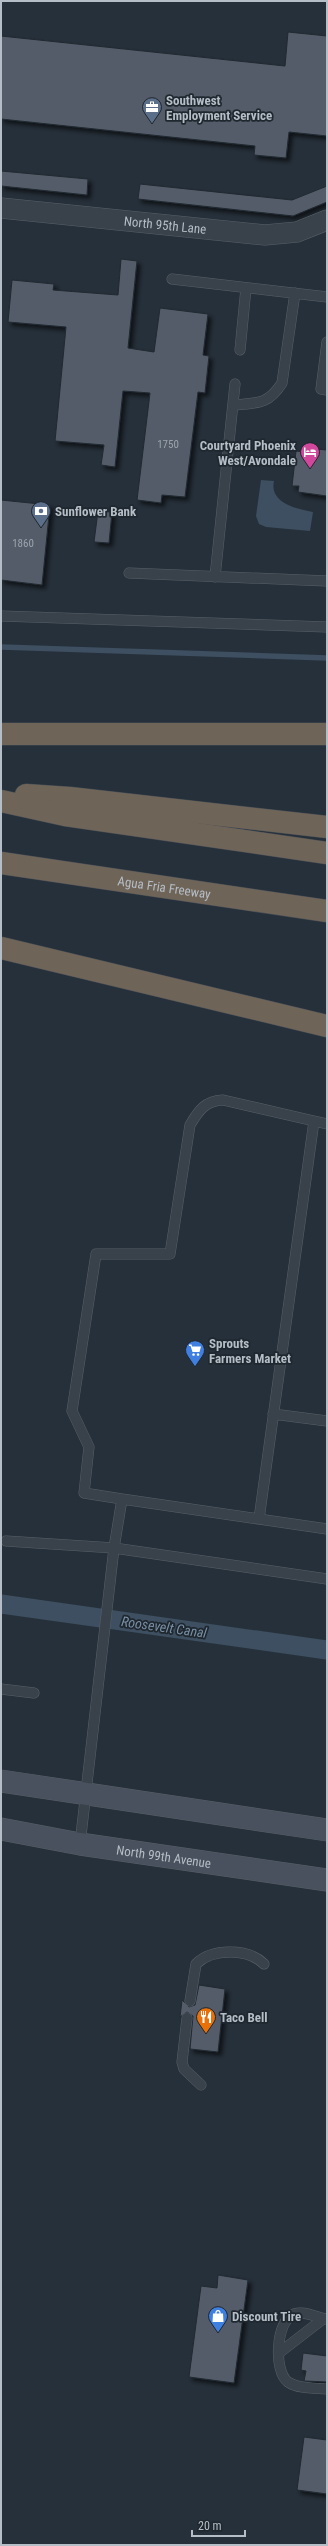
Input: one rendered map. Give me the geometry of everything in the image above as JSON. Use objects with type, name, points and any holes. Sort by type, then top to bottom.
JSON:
[{"type":"highway","points":[[1,734],[327,734]]},
{"type":"highway","points":[[1,794],[70,798],[327,827]]},
{"type":"highway","points":[[1,801],[65,815],[327,853]]},
{"type":"highway","name":"Agua Fria Freeway","points":[[1,863],[327,911]]},
{"type":"highway","points":[[1,948],[327,1026]]},
{"type":"main road","points":[[1,1781],[327,1830]]},
{"type":"main road","name":"North 99th Avenue","points":[[1,1829],[80,1844],[327,1880]]},
{"type":"street","name":"North 95th Lane","points":[[1,208],[265,235],[297,232],[327,220]]},
{"type":"lane","points":[[172,279],[327,296]]},
{"type":"lane","points":[[240,350],[246,288]]},
{"type":"lane","points":[[233,405],[261,403],[274,395],[282,383],[295,293]]},
{"type":"lane","points":[[327,342],[321,389],[327,390]]},
{"type":"lane","points":[[215,577],[235,384]]},
{"type":"lane","points":[[129,572],[327,581]]},
{"type":"lane","points":[[1,616],[327,627]]},
{"type":"lane","points":[[327,1124],[223,1100],[211,1101],[197,1113],[190,1125],[170,1254],[96,1254],[72,1411],[89,1447],[84,1492],[122,1499],[327,1529]]},
{"type":"lane","points":[[259,1519],[314,1121]]},
{"type":"lane","points":[[274,1414],[327,1421]]},
{"type":"lane","points":[[80,1844],[114,1548],[122,1499]]},
{"type":"lane","points":[[6,1541],[114,1548],[327,1579]]},
{"type":"lane","points":[[1,1689],[34,1693]]},
{"type":"lane","points":[[190,2001],[196,1964],[211,1954],[222,1952],[250,1956],[264,1964]]},
{"type":"lane","points":[[187,2018],[182,2062],[184,2069],[201,2085]]},
{"type":"lane","points":[[325,2319],[302,2312],[289,2317],[282,2326],[279,2369],[288,2382],[299,2386],[327,2389]]},
{"type":"lane","points":[[279,2352],[325,2319]]},
{"type":"water","points":[[261,480],[274,481],[276,495],[286,504],[313,512],[310,531],[266,527],[259,524],[256,516]]},
{"type":"building","points":[[288,32],[327,36],[327,136],[289,132],[286,158],[254,155],[255,146],[1,119],[1,36],[285,66]]},
{"type":"building","points":[[1,171],[88,179],[87,195],[1,186]]},
{"type":"building","points":[[140,184],[292,200],[327,186],[327,202],[293,216],[138,199]]},
{"type":"building","points":[[121,259],[137,261],[128,348],[154,352],[160,308],[208,314],[203,355],[209,356],[205,393],[198,392],[185,497],[162,495],[161,503],[137,500],[150,393],[123,391],[115,467],[101,465],[104,445],[55,441],[66,327],[8,322],[12,280],[54,284],[53,290],[118,295]]},
{"type":"building","name":"Courtyard Phoenix West/Avondale","points":[[304,448],[327,450],[327,496],[298,492],[299,486],[292,486],[296,451],[304,452]]},
{"type":"building","points":[[1,500],[50,505],[42,585],[1,580]]},
{"type":"building","points":[[98,511],[112,512],[109,543],[94,542]]},
{"type":"building","name":"Taco Bell","points":[[199,1985],[225,1989],[218,2052],[190,2049],[193,2016],[187,2012],[180,2017],[182,2000],[189,2007],[195,2005]]},
{"type":"building","name":"Discount Tire","points":[[218,2275],[248,2280],[234,2383],[189,2377],[201,2286],[217,2288]]},
{"type":"building","points":[[303,2353],[327,2356],[327,2382],[304,2381],[306,2371],[301,2370]]},
{"type":"building","points":[[304,2437],[327,2440],[327,2494],[297,2490]]},
{"type":"waterway","points":[[1,647],[327,658]]},
{"type":"waterway","name":"Roosevelt Canal","points":[[1,1604],[327,1650]]},
{"type":"place","name":"Southwest Employment Service","points":[[152,124]]},
{"type":"place","name":"Courtyard Phoenix West/Avondale","points":[[310,469]]},
{"type":"place","name":"Sunflower Bank","points":[[41,528]]},
{"type":"place","name":"Sprouts Farmers Market","points":[[195,1367]]},
{"type":"place","name":"Taco Bell","points":[[206,2034]]},
{"type":"place","name":"Discount Tire","points":[[218,2333]]}]
